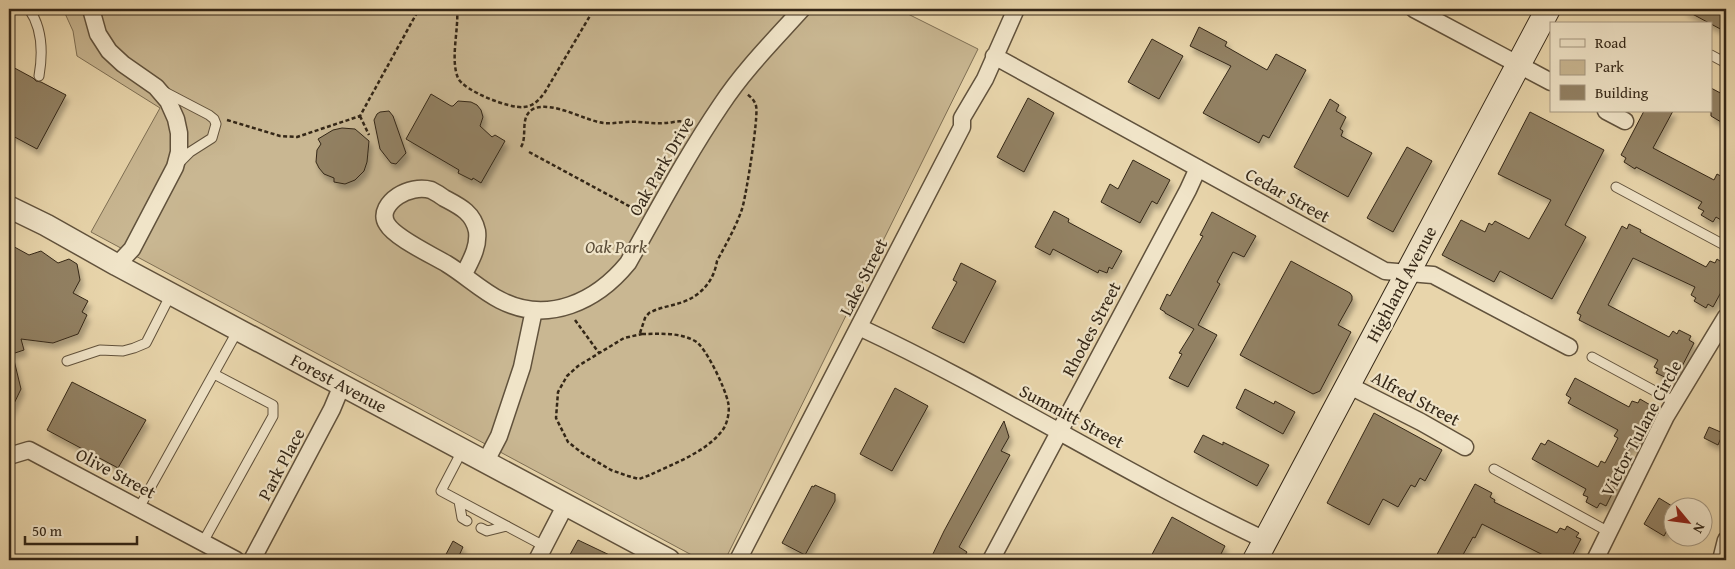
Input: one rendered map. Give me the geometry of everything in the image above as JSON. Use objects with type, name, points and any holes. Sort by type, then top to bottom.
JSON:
[{"type":"main road","name":"Highland Avenue","points":[[1260,550],[1548,9]]},
{"type":"street","points":[[91,9],[98,34],[109,51],[123,64],[156,87],[168,101],[176,119],[179,133],[179,152],[175,167],[132,249],[117,265]]},
{"type":"street","name":"Oak Park Drive","points":[[464,274],[477,245],[474,221],[469,213],[431,190],[413,189],[403,192],[393,199],[386,208],[384,216],[386,224],[396,234],[464,274],[498,299],[534,310],[551,310],[566,307],[598,291],[620,273],[722,103],[754,61],[802,9]]},
{"type":"street","name":"Lake Street","points":[[738,560],[962,127],[962,118],[985,80],[1016,9]]},
{"type":"street","points":[[1414,9],[1550,81]]},
{"type":"street","name":"Cedar Street","points":[[994,56],[1385,271],[1433,275],[1568,347]]},
{"type":"street","points":[[1608,112],[1625,121]]},
{"type":"street","name":"Rhodes Street","points":[[991,560],[1198,168]]},
{"type":"street","name":"Forest Avenue","points":[[9,207],[46,225],[117,265],[669,560]]},
{"type":"street","points":[[486,461],[499,436],[522,367],[534,310]]},
{"type":"street","name":"Victor Tulane Circle","points":[[1595,560],[1666,416],[1726,317]]},
{"type":"street","name":"Summitt Street","points":[[859,327],[1059,431],[1215,516],[1260,550]]},
{"type":"street","name":"Park Place","points":[[252,560],[332,409],[342,385]]},
{"type":"street","name":"Alfred Street","points":[[1348,385],[1465,447]]},
{"type":"street","name":"Olive Street","points":[[9,456],[29,450],[236,560]]},
{"type":"street","points":[[541,553],[566,504]]},
{"type":"street","points":[[1720,560],[1726,540]]},
{"type":"lane","points":[[29,9],[40,34],[42,55],[39,76]]},
{"type":"lane","points":[[1712,55],[1726,63]]},
{"type":"lane","points":[[156,87],[209,115],[216,124],[212,138],[190,152],[175,167]]},
{"type":"lane","points":[[1616,186],[1726,246]]},
{"type":"lane","points":[[67,361],[100,350],[123,351],[146,342],[172,294]]},
{"type":"lane","points":[[139,508],[238,330]]},
{"type":"lane","points":[[1592,357],[1675,402]]},
{"type":"lane","points":[[202,542],[274,416],[274,404],[214,374]]},
{"type":"lane","points":[[463,449],[441,491],[507,526],[541,553]]},
{"type":"lane","points":[[1494,469],[1609,532]]},
{"type":"lane","points":[[459,501],[462,518],[467,521]]},
{"type":"lane","points":[[481,528],[487,531],[507,526]]},
{"type":"path","points":[[209,115],[274,135],[297,136],[360,116],[419,9]]},
{"type":"path","points":[[457,9],[456,70],[459,80],[470,89],[490,99],[514,107],[531,105],[545,92],[594,9]]},
{"type":"path","points":[[640,334],[645,318],[649,313],[683,302],[702,291],[711,279],[717,261],[742,209],[755,133],[757,107],[751,97],[736,85]]},
{"type":"path","points":[[537,101],[538,105],[543,108]]},
{"type":"path","points":[[522,107],[528,114]]},
{"type":"path","points":[[521,148],[525,140],[525,120],[528,114],[534,109],[543,108],[558,109],[609,124],[626,122],[683,122],[702,134]]},
{"type":"path","points":[[360,116],[369,135]]},
{"type":"path","points":[[529,152],[653,219]]},
{"type":"path","points":[[566,307],[599,353]]},
{"type":"path","points":[[640,334],[667,334],[685,337],[698,342],[708,356],[728,403],[728,415],[725,426],[712,441],[650,475],[639,479],[611,470],[582,453],[568,442],[556,418],[558,392],[567,376],[578,366],[624,338],[640,334]]},
{"type":"green space","name":"Oak Park","points":[[63,9],[898,9],[978,49],[725,560],[701,560],[91,232],[160,108],[77,56],[73,31]]},
{"type":"building","points":[[1683,9],[1726,9],[1726,32],[1712,25],[1712,22],[1707,22]]},
{"type":"building","points":[[1199,27],[1227,42],[1225,46],[1267,70],[1276,54],[1306,70],[1269,138],[1263,135],[1259,143],[1203,113],[1231,66],[1190,46]]},
{"type":"building","points":[[1152,39],[1183,56],[1159,99],[1128,82]]},
{"type":"building","points":[[9,65],[36,81],[66,95],[37,149],[9,134]]},
{"type":"building","points":[[1712,89],[1726,96],[1726,125],[1711,116]]},
{"type":"building","points":[[431,94],[451,106],[458,101],[471,102],[477,105],[483,117],[480,126],[492,137],[495,135],[505,141],[481,183],[458,173],[459,170],[406,139]]},
{"type":"building","points":[[1028,98],[1054,113],[1024,172],[997,157]]},
{"type":"building","points":[[1330,99],[1339,105],[1336,111],[1346,117],[1340,129],[1343,131],[1341,136],[1372,153],[1348,197],[1294,167]]},
{"type":"building","points":[[389,111],[393,116],[406,153],[396,164],[391,163],[380,149],[374,120],[380,112]]},
{"type":"building","points":[[1530,112],[1604,150],[1565,225],[1586,237],[1552,299],[1500,271],[1494,282],[1442,255],[1461,220],[1485,232],[1489,223],[1492,225],[1495,221],[1529,239],[1551,200],[1498,174]]},
{"type":"building","points":[[1643,112],[1672,112],[1653,148],[1714,180],[1717,174],[1726,179],[1726,209],[1721,220],[1716,217],[1713,222],[1701,215],[1704,211],[1698,208],[1702,202],[1636,167],[1635,169],[1624,162],[1626,158],[1621,155]]},
{"type":"building","points":[[342,128],[355,129],[369,141],[364,171],[355,180],[345,184],[334,182],[334,178],[324,174],[316,162],[317,150],[321,144],[318,139],[333,130]]},
{"type":"building","points":[[1407,147],[1432,161],[1393,232],[1367,218]]},
{"type":"building","points":[[1133,160],[1170,180],[1157,204],[1152,201],[1140,223],[1101,202],[1110,184],[1118,189]]},
{"type":"building","points":[[1054,211],[1069,219],[1068,222],[1122,251],[1112,269],[1109,267],[1107,273],[1099,270],[1098,273],[1053,249],[1050,255],[1035,247]]},
{"type":"building","points":[[1212,212],[1256,236],[1244,257],[1233,252],[1217,282],[1220,284],[1198,325],[1217,335],[1188,387],[1169,378],[1182,354],[1179,353],[1194,329],[1160,309],[1167,294],[1170,296],[1203,236],[1200,235]]},
{"type":"building","points":[[1629,224],[1641,230],[1640,232],[1706,267],[1710,261],[1715,263],[1717,259],[1726,265],[1726,283],[1713,307],[1708,304],[1706,308],[1694,301],[1696,298],[1691,295],[1695,287],[1633,258],[1608,305],[1669,337],[1673,331],[1677,334],[1679,330],[1691,336],[1689,340],[1694,343],[1676,378],[1671,375],[1669,379],[1656,373],[1658,369],[1654,367],[1658,360],[1579,320],[1581,315],[1577,313],[1622,226],[1627,229]]},
{"type":"building","points":[[9,244],[29,255],[41,251],[58,263],[69,259],[77,264],[80,280],[73,293],[88,301],[82,312],[87,315],[78,334],[53,343],[21,339],[24,350],[9,355]]},
{"type":"building","points":[[1291,261],[1350,293],[1352,296],[1352,300],[1338,325],[1351,332],[1320,391],[1313,394],[1240,355]]},
{"type":"building","points":[[961,263],[996,281],[964,343],[932,328],[957,282],[953,280]]},
{"type":"building","points":[[13,356],[21,389],[9,414],[9,357]]},
{"type":"building","points":[[1575,378],[1629,407],[1632,401],[1638,403],[1640,399],[1652,406],[1650,410],[1655,412],[1637,448],[1632,445],[1618,469],[1623,472],[1606,506],[1600,503],[1597,508],[1586,502],[1588,497],[1583,495],[1586,489],[1532,459],[1541,443],[1545,445],[1548,440],[1598,467],[1601,461],[1605,463],[1618,438],[1614,436],[1618,430],[1568,403],[1571,398],[1566,395]]},
{"type":"building","points":[[72,382],[146,420],[118,468],[47,430]]},
{"type":"building","points":[[895,388],[928,406],[892,471],[860,454]]},
{"type":"building","points":[[1245,389],[1274,404],[1275,401],[1295,412],[1283,434],[1236,408]]},
{"type":"building","points":[[1374,413],[1442,450],[1425,481],[1420,478],[1415,487],[1411,485],[1398,507],[1383,499],[1369,525],[1327,503]]},
{"type":"building","points":[[1004,421],[1009,437],[1001,451],[1010,455],[959,547],[967,552],[962,560],[930,560],[944,531]]},
{"type":"building","points":[[1709,427],[1723,433],[1718,445],[1704,438]]},
{"type":"building","points":[[1203,435],[1223,445],[1223,442],[1269,465],[1257,486],[1194,452]]},
{"type":"building","points":[[1475,484],[1492,493],[1490,497],[1495,500],[1494,502],[1557,533],[1560,528],[1565,530],[1567,526],[1579,533],[1576,537],[1581,539],[1570,560],[1543,560],[1545,556],[1482,524],[1460,560],[1434,560]]},
{"type":"building","points":[[815,485],[835,494],[835,501],[805,555],[782,543],[812,486],[814,487]]},
{"type":"building","points":[[1659,498],[1662,500],[1662,535],[1644,524]]},
{"type":"building","points":[[1172,517],[1225,546],[1218,560],[1149,560]]},
{"type":"building","points":[[578,540],[620,560],[567,560]]},
{"type":"building","points":[[453,541],[463,547],[457,560],[443,560]]}]
